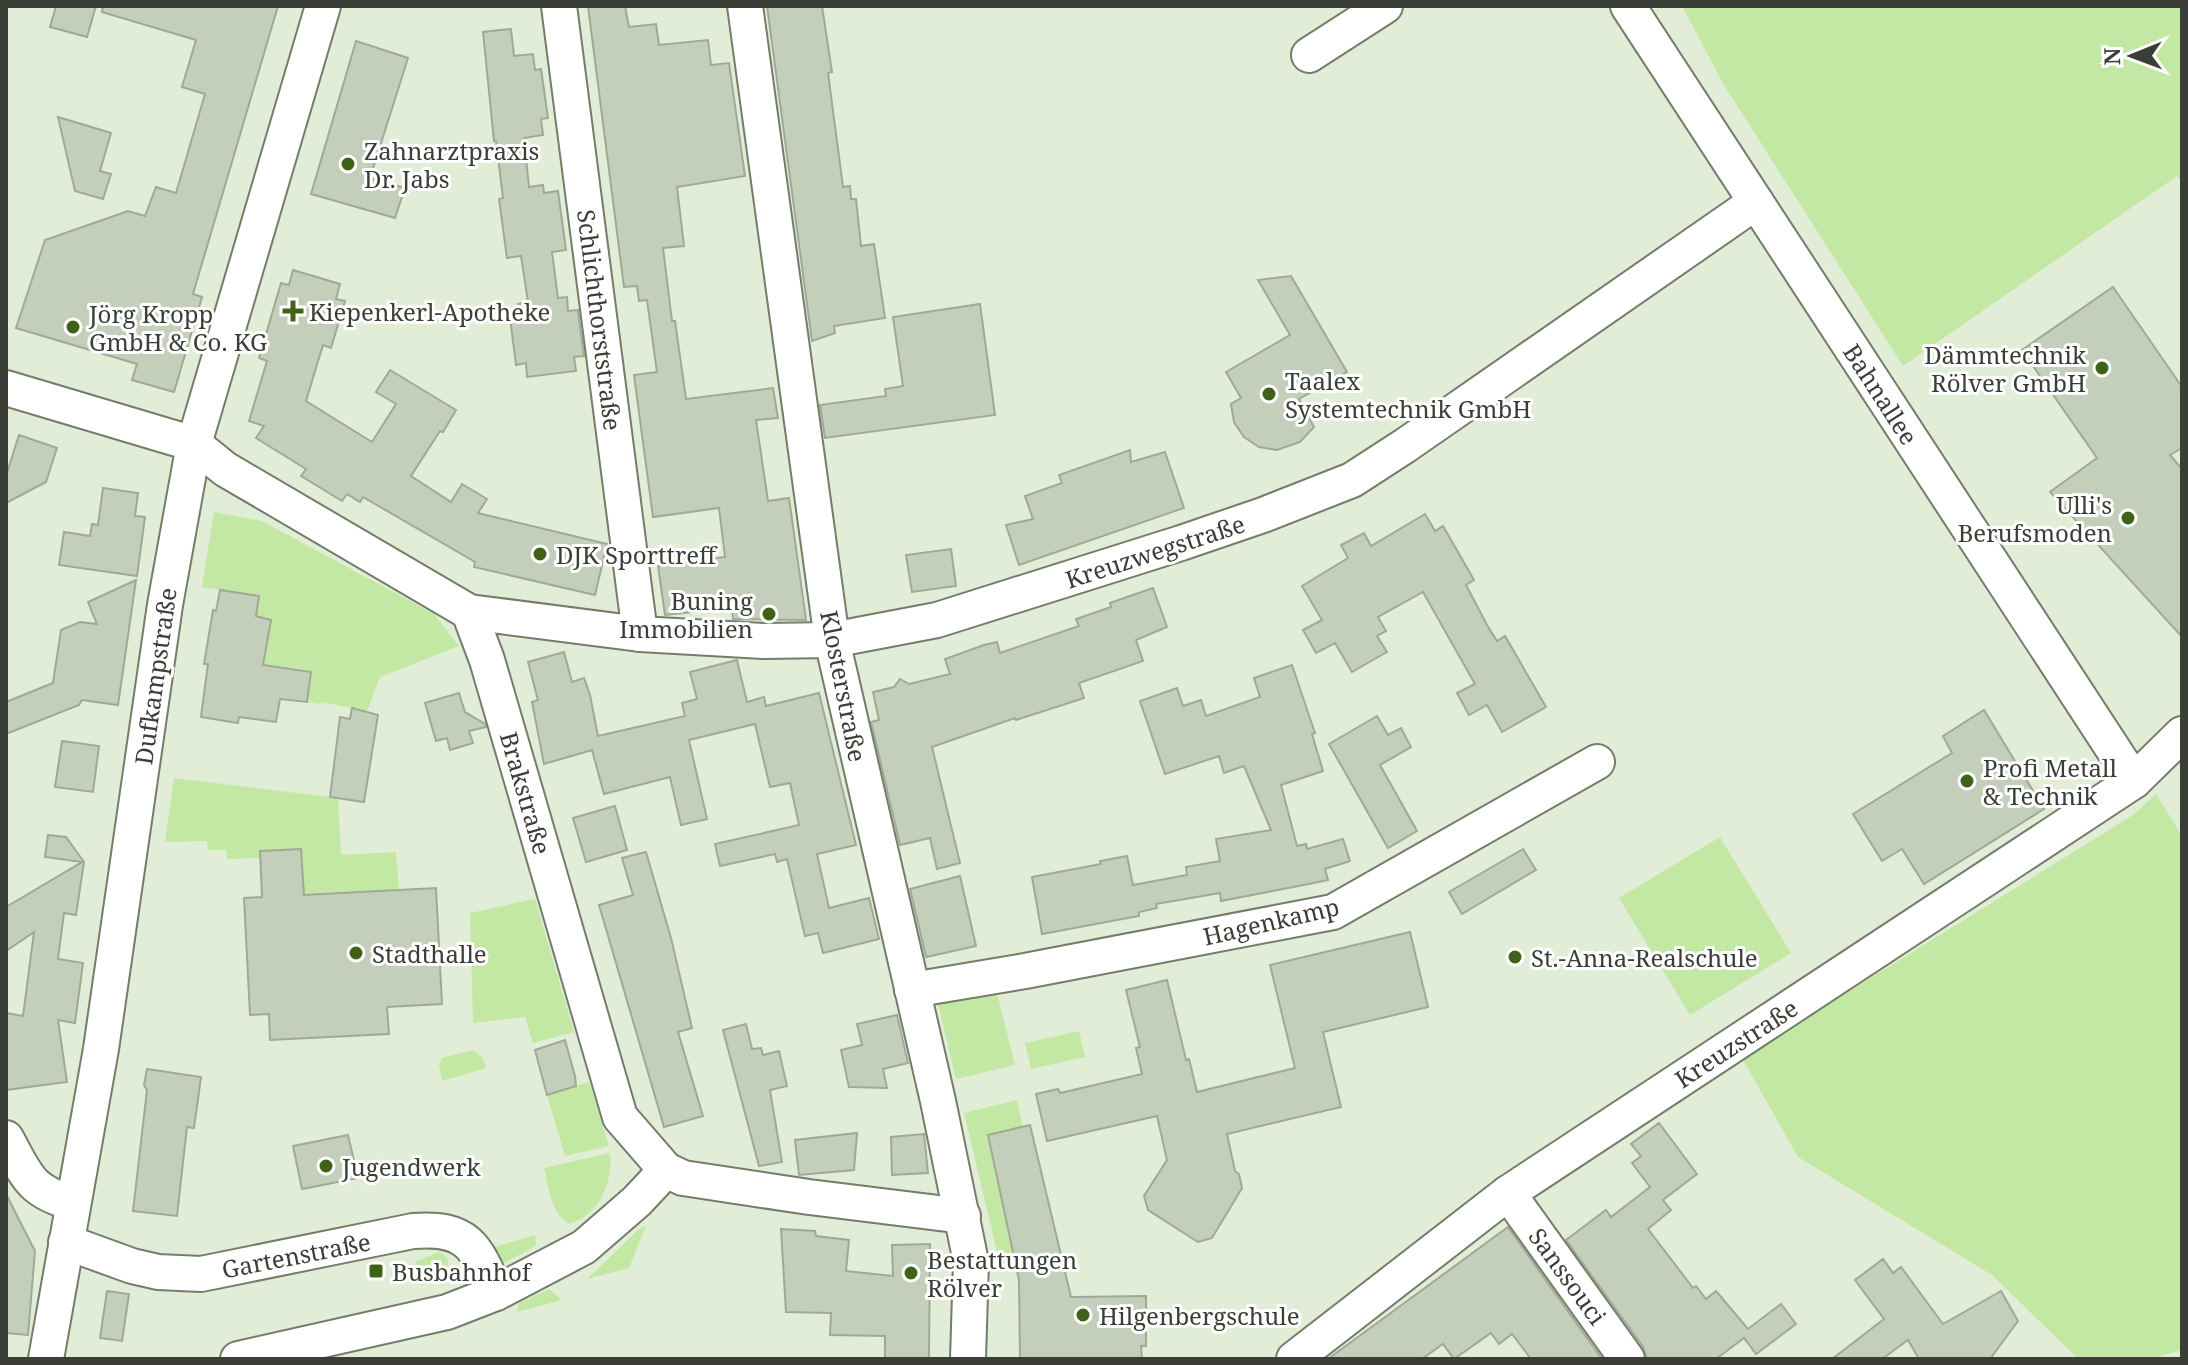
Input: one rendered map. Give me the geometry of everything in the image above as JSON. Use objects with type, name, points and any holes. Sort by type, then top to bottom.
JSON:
[{"type":"street","name":"Dufkampstraße","points":[[46,1359],[101,1049],[165,605],[194,444],[323,6]]},
{"type":"street","name":"Schlichthorststraße","points":[[559,6],[640,634]]},
{"type":"street","name":"Klosterstraße","points":[[745,6],[832,640],[971,1262],[968,1359]]},
{"type":"street","points":[[1309,55],[1385,6]]},
{"type":"street","name":"Bahnallee","points":[[1628,6],[2134,781]]},
{"type":"street","name":"Kreuzwegstraße","points":[[469,612],[640,634],[764,641],[832,640],[937,620],[1195,539],[1352,480],[1756,202]]},
{"type":"street","points":[[6,388],[194,444],[225,469],[469,612]]},
{"type":"street","name":"Brakstraße","points":[[469,612],[487,660],[620,1117],[666,1170]]},
{"type":"street","name":"Kreuzstraße","points":[[1294,1359],[1508,1193],[2134,781],[2182,734]]},
{"type":"street","name":"Hagenkamp","points":[[912,990],[1333,912],[1597,762]]},
{"type":"street","points":[[6,1138],[30,1180],[48,1196],[73,1203]]},
{"type":"street","points":[[238,1359],[447,1312],[496,1293],[584,1247],[637,1201],[666,1170],[683,1178],[737,1187],[963,1216]]},
{"type":"street","name":"Sanssouci","points":[[1508,1193],[1627,1359]]},
{"type":"street","name":"Gartenstraße","points":[[66,1242],[145,1269],[201,1274],[433,1229],[459,1235],[469,1242],[485,1265],[496,1293]]},
{"type":"green space","points":[[1682,6],[2182,6],[2182,182],[2177,176],[1903,366],[1724,85]]},
{"type":"green space","points":[[214,512],[262,521],[434,614],[459,646],[380,677],[367,711],[307,702],[311,672],[247,663],[266,649],[271,621],[256,617],[259,596],[202,587]]},
{"type":"green space","points":[[174,778],[338,798],[341,855],[396,852],[399,890],[304,895],[301,850],[260,851],[260,858],[227,859],[226,850],[208,850],[207,841],[165,842]]},
{"type":"green space","points":[[2156,794],[2182,836],[2182,1350],[2149,1359],[2078,1359],[1992,1275],[1798,1157],[1742,1058],[2133,815]]},
{"type":"green space","points":[[1720,837],[1791,953],[1690,1015],[1619,898]]},
{"type":"green space","points":[[535,899],[574,1032],[533,1043],[525,1017],[473,1023],[470,913]]},
{"type":"green space","points":[[997,993],[1015,1065],[956,1079],[938,1004]]},
{"type":"green space","points":[[1079,1031],[1085,1057],[1031,1069],[1025,1043]]},
{"type":"green space","points":[[473,1050],[483,1058],[486,1068],[442,1081],[439,1065],[442,1058]]},
{"type":"green space","points":[[589,1082],[609,1146],[565,1156],[547,1095]]},
{"type":"green space","points":[[1017,1100],[1023,1127],[988,1136],[1020,1273],[997,1266],[997,1252],[964,1113]]},
{"type":"green space","points":[[610,1153],[607,1186],[597,1205],[570,1224],[555,1207],[544,1168]]},
{"type":"green space","points":[[646,1225],[629,1268],[587,1279],[638,1230]]},
{"type":"green space","points":[[535,1235],[536,1246],[502,1264],[491,1248]]},
{"type":"green space","points":[[439,1252],[447,1257],[450,1272],[436,1281],[420,1285],[415,1262]]},
{"type":"green space","points":[[549,1289],[562,1300],[517,1312],[518,1304]]},
{"type":"building","points":[[56,6],[96,6],[87,37],[50,27]]},
{"type":"building","points":[[103,6],[278,6],[193,294],[202,297],[174,392],[132,380],[137,364],[16,328],[45,240],[128,211],[145,216],[156,187],[176,193],[205,94],[182,87],[196,40],[102,12]]},
{"type":"building","points":[[588,6],[625,6],[629,27],[656,24],[659,45],[708,40],[711,65],[729,63],[745,176],[677,187],[684,246],[663,248],[672,321],[675,321],[686,399],[773,388],[778,418],[756,420],[768,501],[789,498],[806,620],[733,619],[732,608],[665,615],[658,566],[725,557],[719,508],[653,517],[634,375],[657,372],[647,300],[639,301],[637,286],[624,287]]},
{"type":"building","points":[[767,6],[822,6],[843,187],[850,186],[851,199],[856,199],[861,246],[874,244],[885,318],[834,326],[835,333],[812,341]]},
{"type":"building","points":[[511,29],[514,56],[533,54],[535,70],[541,69],[548,118],[541,119],[543,135],[524,138],[529,187],[543,185],[544,193],[558,191],[566,250],[552,252],[558,298],[567,297],[568,311],[578,310],[584,356],[574,357],[576,371],[527,377],[526,363],[516,365],[510,318],[520,317],[518,304],[528,302],[521,256],[507,258],[483,32]]},
{"type":"building","points":[[356,41],[408,58],[370,178],[405,188],[395,218],[311,194]]},
{"type":"building","points":[[58,117],[111,133],[100,171],[111,174],[103,199],[75,191]]},
{"type":"building","points":[[293,270],[340,284],[336,299],[345,301],[331,348],[323,345],[306,401],[372,442],[396,404],[376,392],[390,370],[456,410],[411,476],[451,502],[462,484],[487,499],[478,513],[607,544],[595,595],[474,567],[475,562],[363,497],[360,502],[347,494],[342,501],[301,476],[306,469],[256,438],[264,426],[249,421],[267,361],[259,358],[281,283],[289,285]]},
{"type":"building","name":"Taalex Systemtechnik GmbH","points":[[1291,276],[1347,372],[1299,399],[1314,427],[1300,442],[1277,450],[1259,447],[1244,437],[1234,422],[1231,404],[1241,398],[1226,372],[1290,335],[1258,280]]},
{"type":"building","points":[[2113,287],[2182,387],[2182,448],[2170,455],[2182,469],[2182,637],[2050,492],[2097,458],[2022,350]]},
{"type":"building","points":[[980,304],[995,415],[825,438],[820,405],[886,396],[885,389],[903,386],[893,317]]},
{"type":"building","points":[[19,435],[57,448],[46,482],[6,503],[6,476]]},
{"type":"building","points":[[1130,450],[1131,462],[1165,452],[1184,508],[1019,565],[1006,525],[1033,519],[1025,496],[1062,483],[1059,475]]},
{"type":"building","points":[[103,488],[138,493],[135,516],[145,517],[137,576],[59,565],[64,532],[90,536],[92,524],[98,525]]},
{"type":"building","points":[[1425,514],[1435,531],[1443,526],[1474,580],[1466,585],[1487,625],[1497,641],[1505,636],[1546,707],[1502,732],[1487,705],[1469,715],[1457,693],[1475,684],[1423,592],[1378,617],[1386,631],[1377,636],[1387,652],[1352,672],[1335,643],[1316,653],[1303,630],[1322,620],[1302,586],[1348,558],[1341,545],[1364,533],[1371,546]]},
{"type":"building","points":[[951,549],[956,586],[912,592],[906,555]]},
{"type":"building","points":[[136,580],[118,705],[82,700],[79,705],[6,734],[6,702],[53,683],[61,630],[80,622],[97,624],[88,602]]},
{"type":"building","points":[[1153,588],[1167,627],[1136,640],[1143,661],[1079,683],[1084,698],[932,747],[960,863],[937,869],[930,838],[900,845],[871,722],[879,720],[873,692],[894,687],[900,679],[909,684],[950,674],[945,659],[997,642],[1000,653],[1079,626],[1076,619]]},
{"type":"building","points":[[220,590],[259,596],[256,616],[271,620],[263,665],[311,672],[307,702],[280,699],[276,722],[239,717],[238,723],[201,717],[208,664],[204,664],[213,610],[216,611]]},
{"type":"building","points":[[564,652],[572,682],[584,678],[598,736],[685,716],[682,703],[697,699],[690,672],[737,660],[747,702],[764,697],[766,706],[819,693],[856,845],[817,854],[829,908],[869,898],[879,939],[823,953],[818,933],[805,936],[787,859],[777,862],[775,854],[720,866],[715,844],[799,825],[790,783],[770,787],[755,724],[689,740],[707,819],[681,825],[670,777],[604,794],[592,750],[544,764],[532,702],[538,700],[528,662]]},
{"type":"building","points":[[1292,665],[1315,733],[1312,734],[1323,771],[1281,785],[1297,846],[1306,844],[1307,849],[1343,839],[1350,861],[1325,869],[1328,880],[1221,901],[1220,893],[1156,904],[1157,908],[1139,912],[1139,916],[1042,934],[1032,877],[1127,856],[1133,885],[1187,875],[1186,867],[1220,861],[1216,839],[1271,830],[1244,766],[1224,773],[1219,756],[1165,774],[1140,701],[1177,688],[1183,706],[1201,700],[1206,716],[1260,697],[1254,678]]},
{"type":"building","points":[[459,693],[465,712],[486,727],[469,731],[473,743],[450,750],[447,738],[436,741],[425,703]]},
{"type":"building","points":[[352,708],[378,715],[364,802],[330,797],[340,717],[350,719]]},
{"type":"building","name":"Profi Metall & Technik","points":[[1984,710],[2044,809],[1924,884],[1902,849],[1882,861],[1853,814],[1952,753],[1943,736]]},
{"type":"building","points":[[1377,716],[1388,735],[1401,728],[1411,747],[1380,765],[1417,831],[1388,848],[1329,744]]},
{"type":"building","points":[[62,741],[99,746],[93,792],[55,787]]},
{"type":"building","points":[[615,806],[627,850],[586,862],[573,818]]},
{"type":"building","points":[[48,835],[66,837],[84,862],[76,915],[64,913],[58,959],[83,963],[75,1023],[58,1020],[67,1082],[6,1090],[6,1013],[23,1016],[34,932],[6,951],[6,907],[82,862],[45,857]]},
{"type":"building","points":[[301,849],[304,895],[436,888],[442,1004],[387,1007],[389,1034],[270,1040],[269,1014],[250,1015],[244,898],[262,897],[260,851]]},
{"type":"building","points":[[1523,849],[1536,870],[1462,914],[1449,892]]},
{"type":"building","points":[[646,852],[671,938],[692,1028],[678,1032],[703,1116],[664,1127],[599,905],[633,895],[622,858]]},
{"type":"building","points":[[960,876],[976,946],[926,957],[910,889]]},
{"type":"building","points":[[1410,932],[1428,1007],[1323,1032],[1341,1107],[1227,1134],[1242,1188],[1212,1238],[1198,1242],[1148,1210],[1144,1196],[1167,1160],[1157,1116],[1047,1141],[1036,1094],[1058,1089],[1060,1093],[1142,1074],[1136,1048],[1140,1047],[1126,990],[1167,980],[1197,1092],[1295,1068],[1270,965]]},
{"type":"building","points":[[897,1015],[908,1063],[883,1069],[887,1088],[849,1087],[841,1050],[862,1045],[857,1024]]},
{"type":"building","points":[[746,1024],[752,1049],[761,1048],[763,1055],[779,1051],[787,1086],[770,1090],[782,1162],[759,1166],[723,1030]]},
{"type":"building","points":[[565,1040],[576,1086],[547,1095],[535,1050]]},
{"type":"building","points":[[147,1069],[201,1077],[194,1128],[187,1127],[177,1216],[133,1211]]},
{"type":"building","points":[[1659,1123],[1697,1174],[1663,1200],[1671,1210],[1648,1229],[1693,1288],[1696,1286],[1706,1299],[1716,1291],[1748,1329],[1781,1304],[1796,1324],[1756,1354],[1744,1338],[1716,1359],[1647,1359],[1643,1347],[1566,1240],[1606,1210],[1611,1217],[1650,1187],[1632,1163],[1641,1156],[1631,1144]]},
{"type":"building","points":[[1030,1125],[1071,1297],[1146,1296],[1146,1346],[1141,1346],[1142,1359],[1020,1359],[1019,1280],[988,1135]]},
{"type":"building","points":[[857,1133],[854,1170],[799,1175],[795,1140]]},
{"type":"building","points":[[924,1134],[928,1173],[892,1175],[891,1137]]},
{"type":"building","name":"Jugendwerk","points":[[348,1135],[358,1178],[302,1189],[293,1146]]},
{"type":"building","points":[[6,1194],[35,1251],[28,1335],[6,1333]]},
{"type":"building","points":[[1508,1227],[1602,1359],[1531,1359],[1512,1334],[1499,1344],[1491,1333],[1454,1359],[1443,1344],[1422,1359],[1328,1359]]},
{"type":"building","points":[[781,1229],[815,1231],[816,1236],[849,1240],[846,1271],[893,1276],[892,1245],[930,1244],[929,1359],[885,1359],[885,1336],[830,1335],[831,1313],[786,1312]]},
{"type":"building","points":[[1883,1259],[1893,1273],[1901,1267],[1943,1324],[2001,1291],[2018,1321],[1990,1359],[1919,1359],[1908,1340],[1882,1359],[1832,1359],[1884,1319],[1855,1280]]},
{"type":"building","points":[[107,1291],[129,1294],[122,1341],[100,1338]]},
{"type":"place","name":"Zahnarztpraxis Dr. Jabs","points":[[348,164]]},
{"type":"place","name":"Kiepenkerl-Apotheke","points":[[293,311]]},
{"type":"place","name":"Jörg Kropp GmbH & Co. KG","points":[[73,327]]},
{"type":"place","name":"Dämmtechnik Rölver GmbH","points":[[2102,368]]},
{"type":"place","name":"Taalex Systemtechnik GmbH","points":[[1269,394]]},
{"type":"place","name":"Ulli's Berufsmoden","points":[[2128,518]]},
{"type":"place","name":"DJK Sporttreff","points":[[540,554]]},
{"type":"place","name":"Buning Immobilien","points":[[769,614]]},
{"type":"place","name":"Profi Metall & Technik","points":[[1967,781]]},
{"type":"place","name":"Stadthalle","points":[[356,953]]},
{"type":"place","name":"St.-Anna-Realschule","points":[[1515,957]]},
{"type":"place","name":"Jugendwerk","points":[[326,1166]]},
{"type":"place","name":"Busbahnhof","points":[[376,1271]]},
{"type":"place","name":"Bestattungen Rölver","points":[[911,1273]]},
{"type":"place","name":"Hilgenbergschule","points":[[1083,1315]]}]
